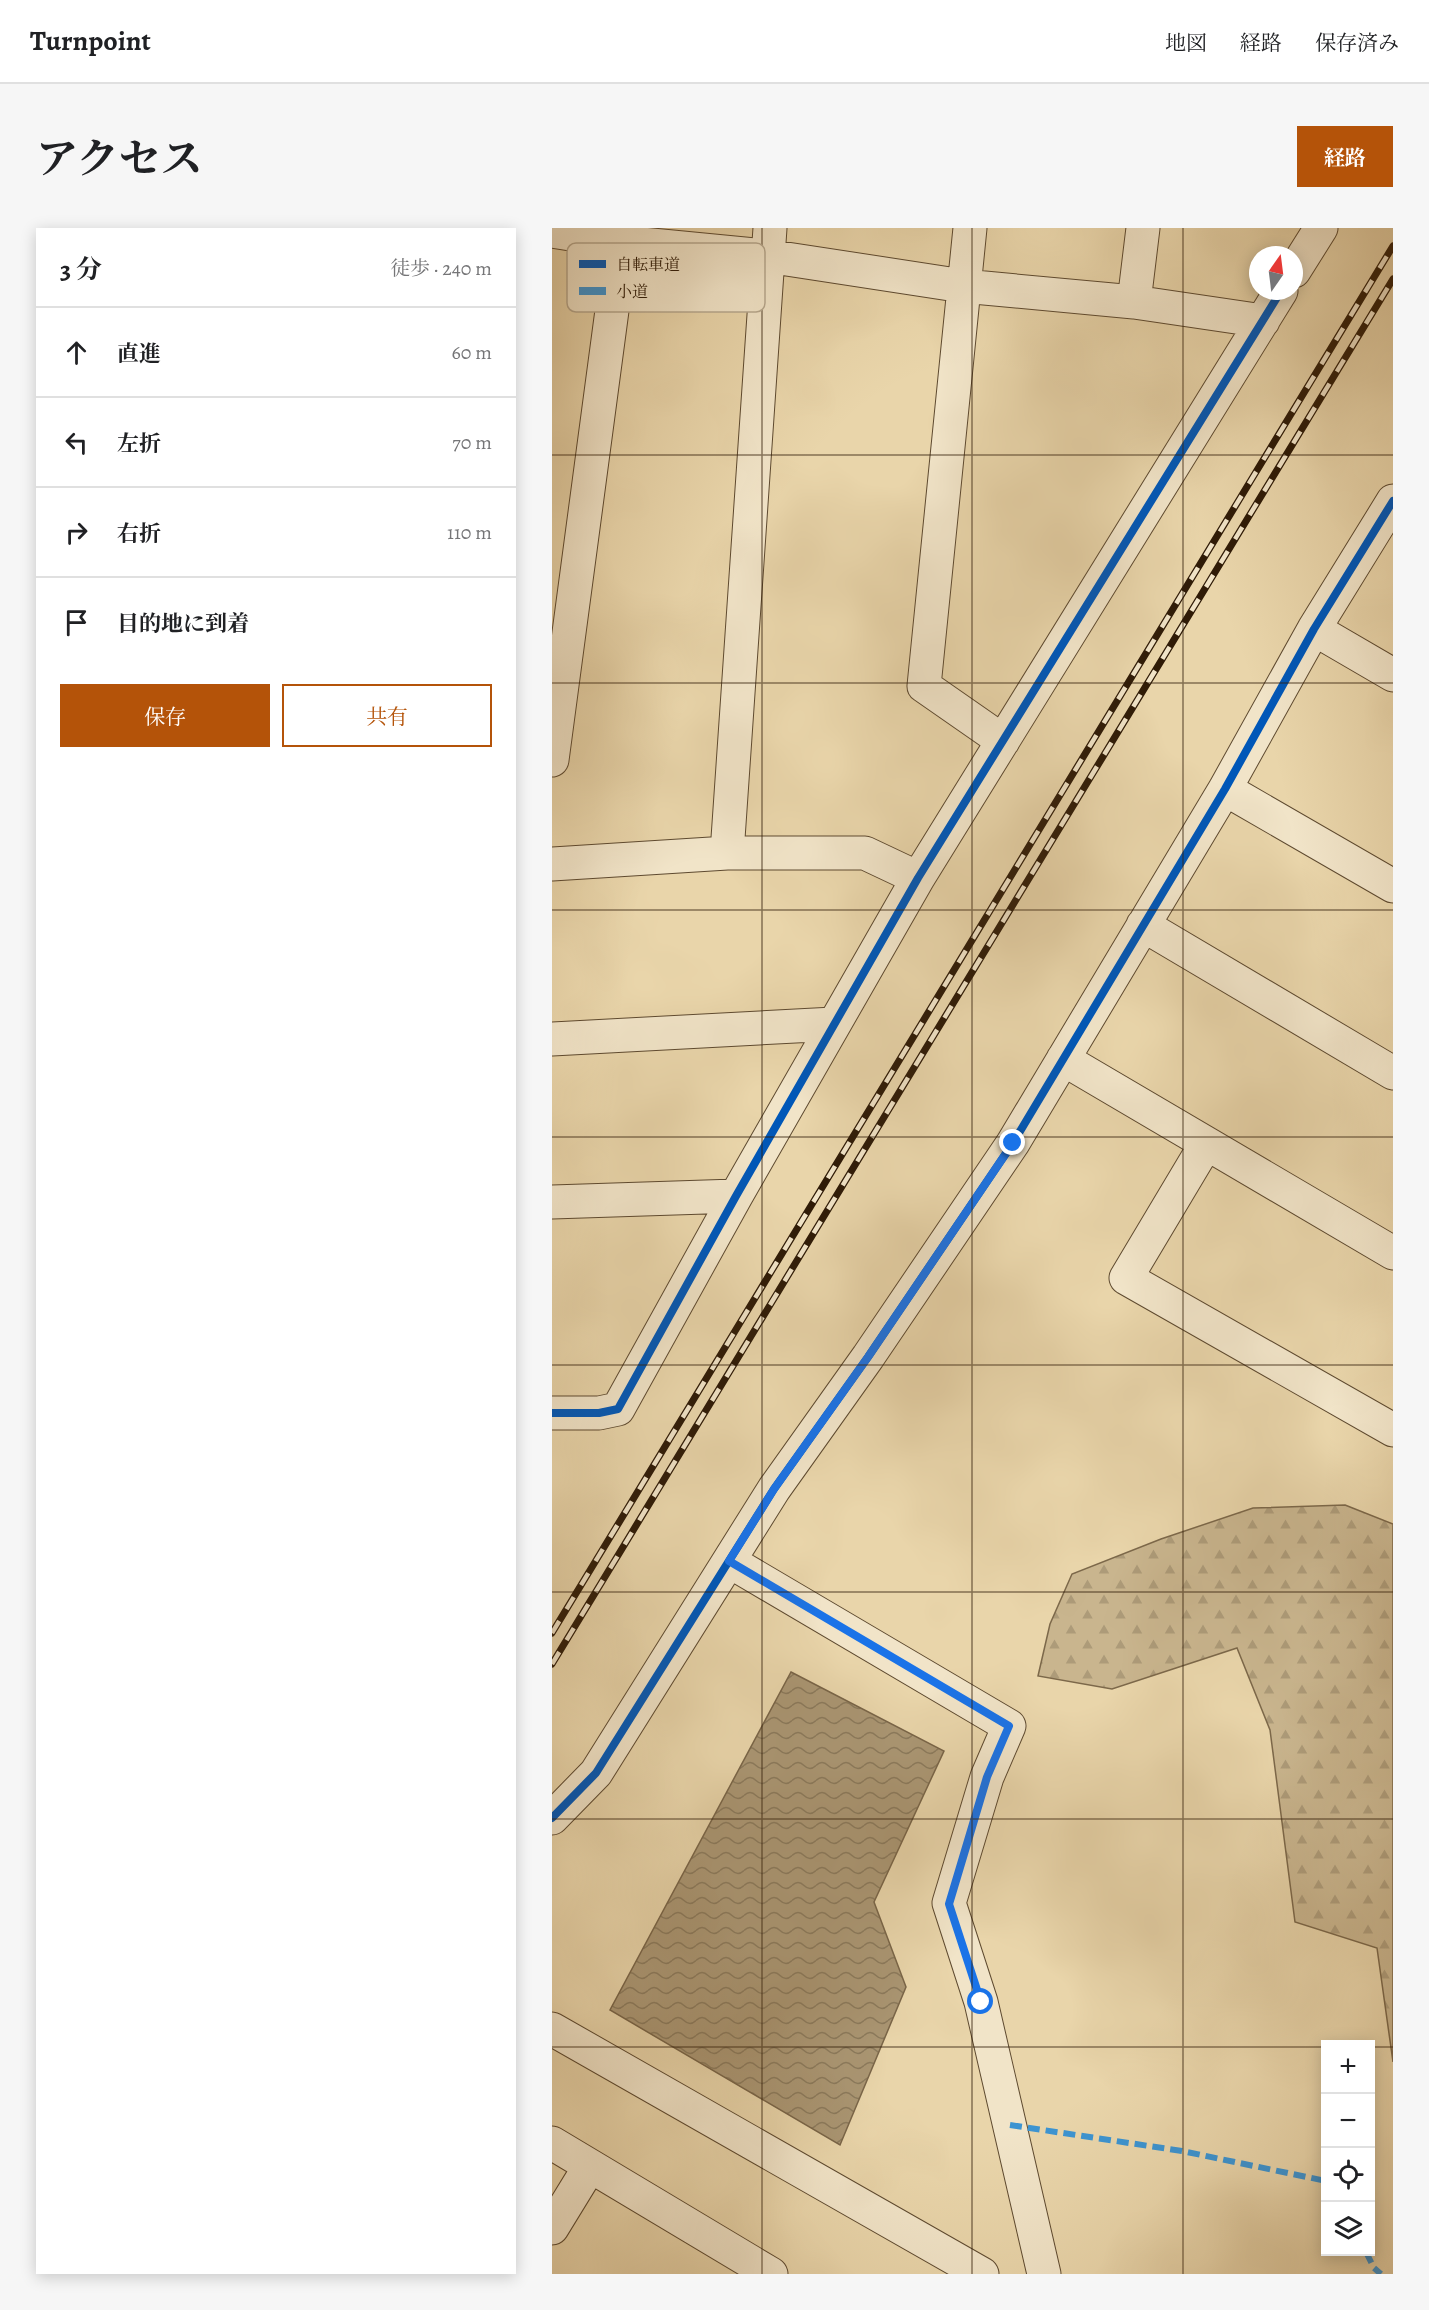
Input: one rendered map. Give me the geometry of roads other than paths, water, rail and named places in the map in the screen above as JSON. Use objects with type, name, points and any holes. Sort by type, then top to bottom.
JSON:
[{"type":"street","points":[[970,228],[924,686],[1003,741]]},
{"type":"street","points":[[1134,302],[1143,228]]},
{"type":"street","points":[[1303,257],[1321,228]]},
{"type":"street","points":[[552,231],[769,242],[963,286],[1134,302],[1263,321]]},
{"type":"street","points":[[765,300],[769,242]]},
{"type":"street","points":[[552,1413],[599,1413],[618,1409],[735,1196],[918,878],[1276,300]]},
{"type":"street","points":[[552,760],[612,312]]},
{"type":"street","points":[[727,853],[764,312]]},
{"type":"street","points":[[552,1818],[596,1773],[774,1489],[868,1357],[1013,1143],[1225,789],[1314,629],[1393,501]]},
{"type":"street","points":[[1314,629],[1393,675]]},
{"type":"street","points":[[1225,789],[1393,886]]},
{"type":"street","points":[[552,864],[727,853],[865,853],[918,878]]},
{"type":"street","points":[[1143,925],[1393,1073]]},
{"type":"street","points":[[552,1039],[834,1024]]},
{"type":"street","points":[[1063,1059],[1393,1253]]},
{"type":"street","points":[[1206,1144],[1126,1278],[1393,1430]]},
{"type":"street","points":[[552,1202],[735,1196]]},
{"type":"street","points":[[729,1561],[1009,1726],[987,1777],[949,1904],[981,2002],[1044,2274]]},
{"type":"street","points":[[552,2030],[982,2274]]},
{"type":"street","points":[[552,2144],[771,2274]]},
{"type":"street","points":[[552,2228],[590,2166]]},
{"type":"water","points":[[791,1672],[944,1751],[874,1902],[906,1987],[840,2145],[610,2010]]},
{"type":"railway","points":[[552,1633],[1393,246]]},
{"type":"railway","points":[[552,1664],[1393,279]]}]
